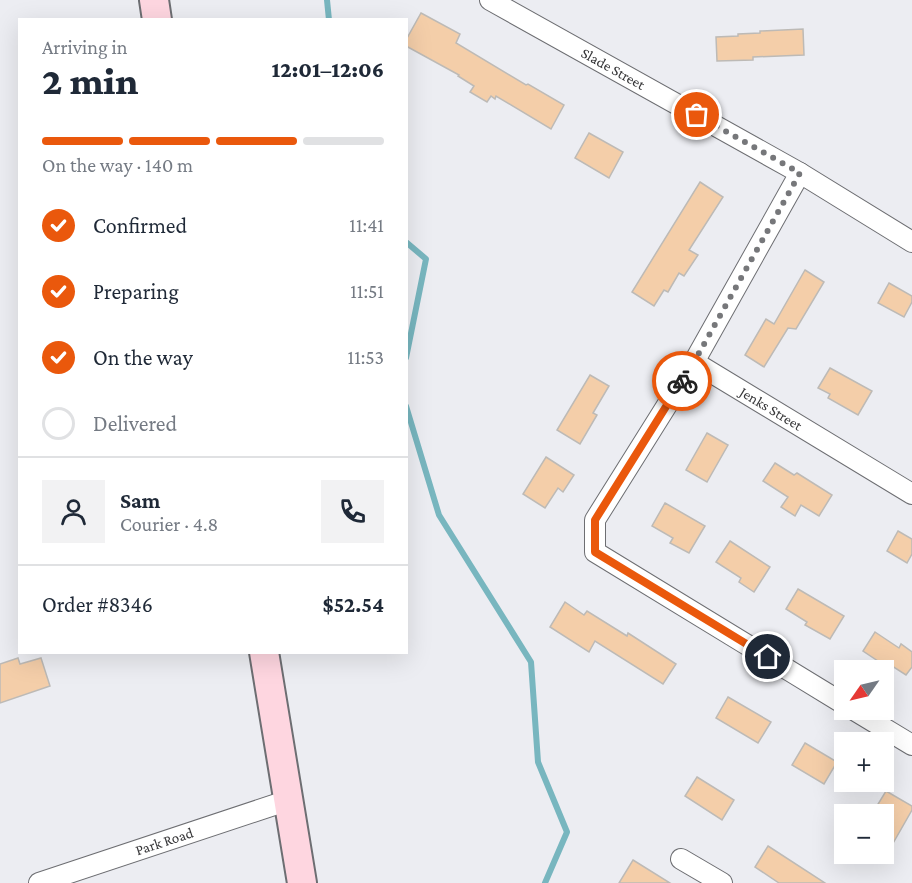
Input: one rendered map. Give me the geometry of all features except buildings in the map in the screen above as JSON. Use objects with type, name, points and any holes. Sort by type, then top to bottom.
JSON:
[{"type":"main road","points":[[154,0],[157,18]]},
{"type":"main road","points":[[264,654],[302,883]]},
{"type":"street","name":"Slade Street","points":[[490,0],[800,173],[912,242]]},
{"type":"street","points":[[800,173],[694,362],[595,520],[595,552],[834,698]]},
{"type":"street","name":"Jenks Street","points":[[694,362],[912,494]]},
{"type":"street","points":[[871,720],[912,745]]},
{"type":"street","name":"Park Road","points":[[39,883],[289,801]]},
{"type":"street","points":[[681,859],[722,883]]},
{"type":"waterway","points":[[327,0],[329,18]]},
{"type":"waterway","points":[[408,244],[426,259],[408,348]]},
{"type":"waterway","points":[[408,413],[439,515],[531,662],[538,762],[567,832],[545,883]]},
{"type":"way so far","points":[[682,381],[800,173],[697,115]]},
{"type":"route","points":[[682,381],[595,520],[595,552],[768,657]]}]
